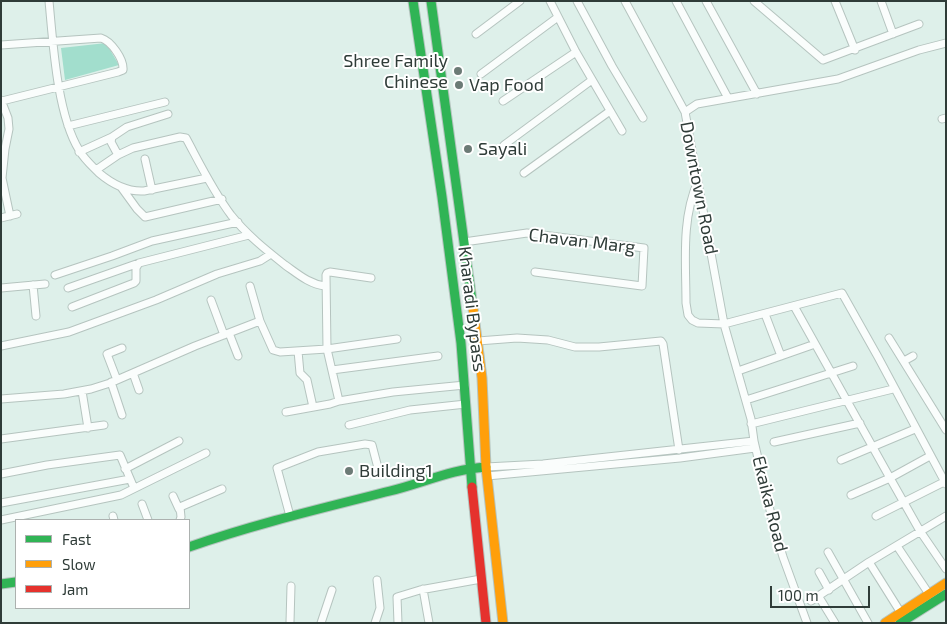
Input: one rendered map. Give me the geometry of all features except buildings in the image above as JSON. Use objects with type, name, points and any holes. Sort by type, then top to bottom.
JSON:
[{"type":"main road","name":"Kharadi Bypass","points":[[413,1],[442,197],[465,385],[470,471],[486,623]]},
{"type":"main road","name":"Kharadi Bypass","points":[[433,4],[478,341],[487,472],[503,623]]},
{"type":"main road","points":[[190,547],[290,516],[396,490],[455,472],[487,472]]},
{"type":"main road","points":[[1,584],[15,582]]},
{"type":"main road","points":[[885,623],[946,583]]},
{"type":"main road","points":[[900,623],[946,594]]},
{"type":"street","points":[[49,1],[59,87],[68,126],[79,152],[96,170],[121,188],[145,217],[222,200]]},
{"type":"street","points":[[476,34],[520,1]]},
{"type":"street","points":[[550,1],[576,52],[622,131]]},
{"type":"street","points":[[577,1],[643,118]]},
{"type":"street","points":[[625,1],[685,112]]},
{"type":"street","points":[[676,1],[728,98]]},
{"type":"street","points":[[706,1],[757,94]]},
{"type":"street","points":[[754,1],[823,60],[854,50],[919,24]]},
{"type":"street","points":[[835,1],[854,50]]},
{"type":"street","points":[[881,1],[893,34]]},
{"type":"street","points":[[481,74],[558,17]]},
{"type":"street","points":[[1,45],[102,38],[110,42],[123,65],[123,70],[118,72],[1,101],[8,118],[9,129],[4,149],[2,178],[14,215],[1,218]]},
{"type":"street","name":"Downtown Road","points":[[754,444],[746,400],[724,324],[685,112],[697,104],[838,79],[919,50],[946,43]]},
{"type":"street","points":[[504,101],[576,52]]},
{"type":"street","points":[[504,145],[592,80]]},
{"type":"street","points":[[68,126],[165,102]]},
{"type":"street","points":[[524,173],[610,111]]},
{"type":"street","points":[[79,152],[112,137],[127,127],[168,114]]},
{"type":"street","points":[[112,137],[111,142],[118,155]]},
{"type":"street","points":[[96,170],[118,155],[133,148],[186,138],[207,178],[231,215],[249,235],[303,278],[326,286]]},
{"type":"street","points":[[145,159],[152,190]]},
{"type":"street","points":[[121,188],[134,192],[152,190],[207,178]]},
{"type":"street","points":[[698,181],[689,208],[686,230],[688,315],[692,320],[698,323],[724,324],[842,293],[945,483],[876,516]]},
{"type":"street","points":[[54,275],[152,241],[238,222]]},
{"type":"street","name":"Chavan Marg","points":[[464,242],[527,233],[644,248],[642,286],[535,272]]},
{"type":"street","points":[[68,288],[139,263],[249,235]]},
{"type":"street","points":[[1,346],[69,332],[156,300],[217,274],[260,260],[271,254]]},
{"type":"street","points":[[72,307],[134,283],[136,281],[136,268],[139,263]]},
{"type":"street","points":[[339,400],[327,349],[326,275],[330,272],[370,278]]},
{"type":"street","points":[[1,288],[45,284]]},
{"type":"street","points":[[33,285],[36,316]]},
{"type":"street","points":[[250,286],[260,321],[273,350],[280,352],[327,349],[397,338]]},
{"type":"street","points":[[211,300],[238,356]]},
{"type":"street","points":[[794,306],[920,531],[946,569]]},
{"type":"street","points":[[765,314],[781,356]]},
{"type":"street","points":[[1,399],[82,391],[114,381],[260,321]]},
{"type":"street","points":[[478,341],[517,338],[548,340],[575,347],[591,348],[661,341],[679,450]]},
{"type":"street","points":[[889,338],[946,430]]},
{"type":"street","points":[[738,371],[815,344]]},
{"type":"street","points":[[122,348],[107,354],[122,415]]},
{"type":"street","points":[[298,351],[300,374],[307,380],[313,407]]},
{"type":"street","points":[[332,370],[438,356]]},
{"type":"street","points":[[904,361],[913,356]]},
{"type":"street","points":[[746,400],[853,366]]},
{"type":"street","points":[[133,373],[139,390]]},
{"type":"street","points":[[286,412],[330,404],[339,400],[393,392],[465,385]]},
{"type":"street","points":[[751,424],[893,389]]},
{"type":"street","points":[[82,391],[88,428]]},
{"type":"street","points":[[348,426],[410,410],[466,404]]},
{"type":"street","points":[[774,442],[860,423]]},
{"type":"street","points":[[1,439],[104,425]]},
{"type":"street","points":[[841,460],[916,429]]},
{"type":"street","points":[[125,469],[179,441]]},
{"type":"street","points":[[290,516],[277,468],[318,452],[365,444],[372,445],[378,468]]},
{"type":"street","points":[[487,472],[542,464],[754,444]]},
{"type":"street","points":[[487,472],[650,461],[754,444]]},
{"type":"street","name":"Ekaika Road","points":[[754,444],[781,549],[807,623]]},
{"type":"street","points":[[1,520],[122,495],[206,453]]},
{"type":"street","points":[[1,474],[120,455],[134,488]]},
{"type":"street","points":[[851,495],[890,478],[930,456]]},
{"type":"street","points":[[1,503],[130,479]]},
{"type":"street","points":[[179,509],[222,489]]},
{"type":"street","points":[[173,496],[179,509],[180,519]]},
{"type":"street","points":[[142,504],[148,519]]},
{"type":"street","points":[[811,601],[869,562],[945,518]]},
{"type":"street","points":[[897,546],[929,594]]},
{"type":"street","points":[[828,552],[868,623]]},
{"type":"street","points":[[869,562],[901,613]]},
{"type":"street","points":[[819,572],[829,590]]},
{"type":"street","points":[[398,623],[397,597],[423,589],[481,579]]},
{"type":"street","points":[[375,623],[380,608],[377,580]]},
{"type":"street","points":[[290,622],[291,586]]},
{"type":"street","points":[[423,589],[429,623]]},
{"type":"street","points":[[321,623],[332,590]]},
{"type":"street","points":[[819,597],[835,623]]},
{"type":"green space","points":[[106,43],[119,65],[65,80],[61,48]]},
{"type":"traffic: fast","points":[[413,1],[461,343],[472,487]]},
{"type":"traffic: fast","points":[[431,1],[473,308]]},
{"type":"traffic: fast","points":[[190,547],[314,510],[402,488],[449,473],[486,467]]},
{"type":"traffic: fast","points":[[1,584],[15,582]]},
{"type":"traffic: fast","points":[[900,623],[946,594]]},
{"type":"traffic: slow","points":[[473,308],[482,378],[486,467],[503,623]]},
{"type":"traffic: slow","points":[[885,623],[946,583]]},
{"type":"traffic: jam","points":[[472,487],[486,623]]},
{"type":"place","name":"Shree Family Chinese","points":[[458,71]]},
{"type":"place","name":"Vap Food","points":[[459,85]]},
{"type":"place","name":"Sayali","points":[[468,149]]},
{"type":"place","name":"Building1","points":[[349,471]]}]
